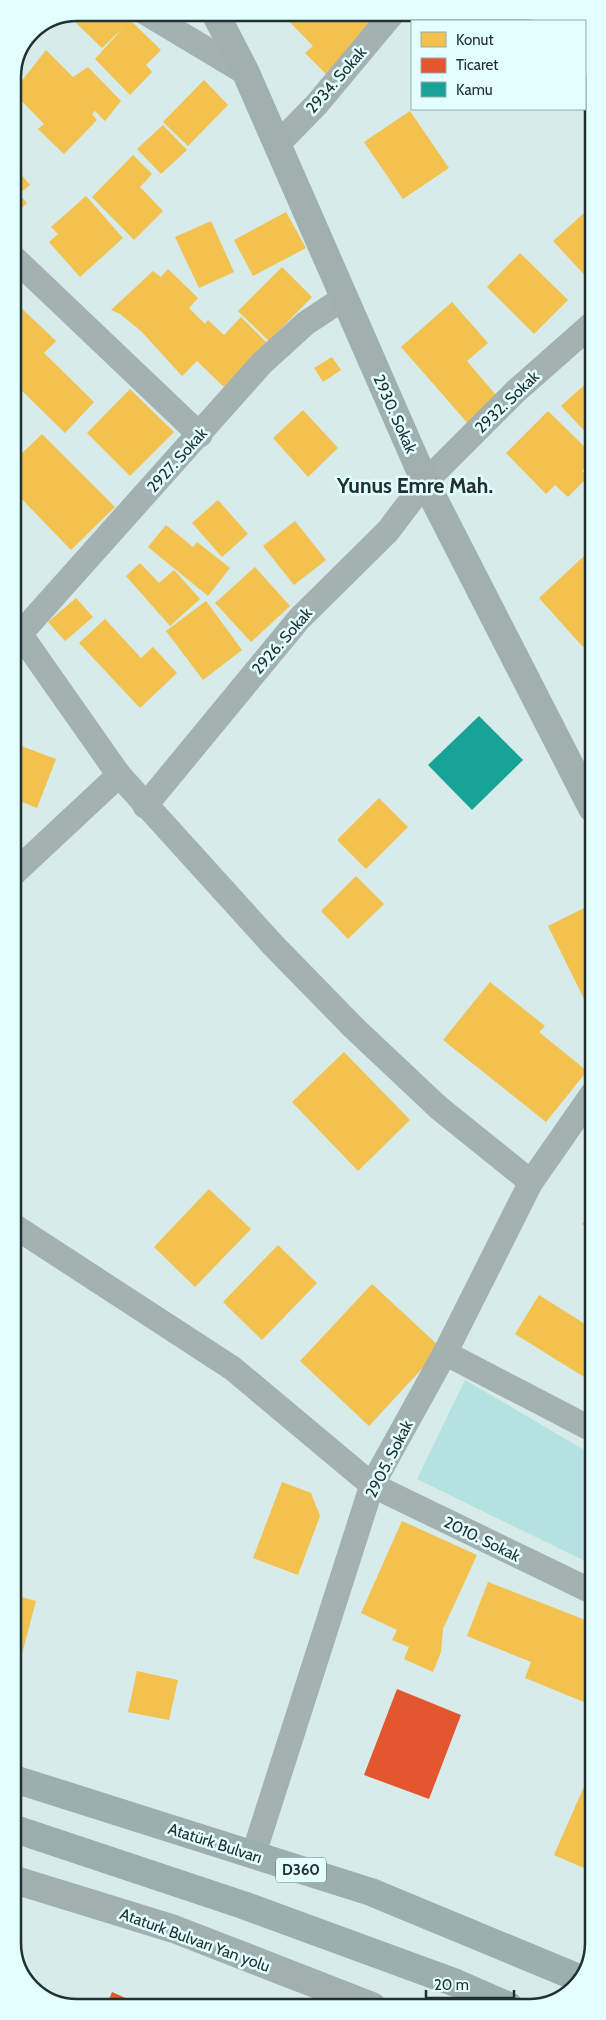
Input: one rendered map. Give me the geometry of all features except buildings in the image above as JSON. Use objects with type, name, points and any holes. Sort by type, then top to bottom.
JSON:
[{"type":"highway","name":"Atatürk Bulvarı","points":[[21,1781],[371,1892],[574,1976]]},
{"type":"highway","points":[[21,1834],[243,1905],[456,1983],[493,1999]]},
{"type":"street","points":[[161,21],[246,73]]},
{"type":"street","name":"2930. Sokak","points":[[220,21],[246,73],[425,482],[585,784]]},
{"type":"street","name":"2934. Sokak","points":[[277,145],[317,104],[386,21]]},
{"type":"street","points":[[21,266],[200,435]]},
{"type":"street","name":"2927. Sokak","points":[[21,624],[200,435],[262,363],[306,323],[344,298]]},
{"type":"street","name":"2932. Sokak","points":[[425,482],[516,392],[585,330]]},
{"type":"street","name":"2926. Sokak","points":[[145,806],[299,619],[388,531],[425,482]]},
{"type":"street","points":[[21,634],[119,775],[145,806],[273,945],[354,1028],[439,1108],[532,1182]]},
{"type":"street","points":[[21,867],[119,775]]},
{"type":"street","name":"2905. Sokak","points":[[253,1856],[372,1485],[445,1352],[532,1182],[585,1103]]},
{"type":"street","name":"2010. Sokak","points":[[21,1231],[232,1368],[372,1485],[585,1588]]},
{"type":"street","points":[[445,1352],[585,1426]]},
{"type":"street","name":"Ataturk Bulvarı Yan yolu","points":[[21,1882],[174,1930],[354,1999]]},
{"type":"shaded area","points":[[465,1380],[585,1450],[585,1561],[417,1479]]},
{"type":"district","name":"Yunus Emre Mah.","points":[[415,485]]}]
